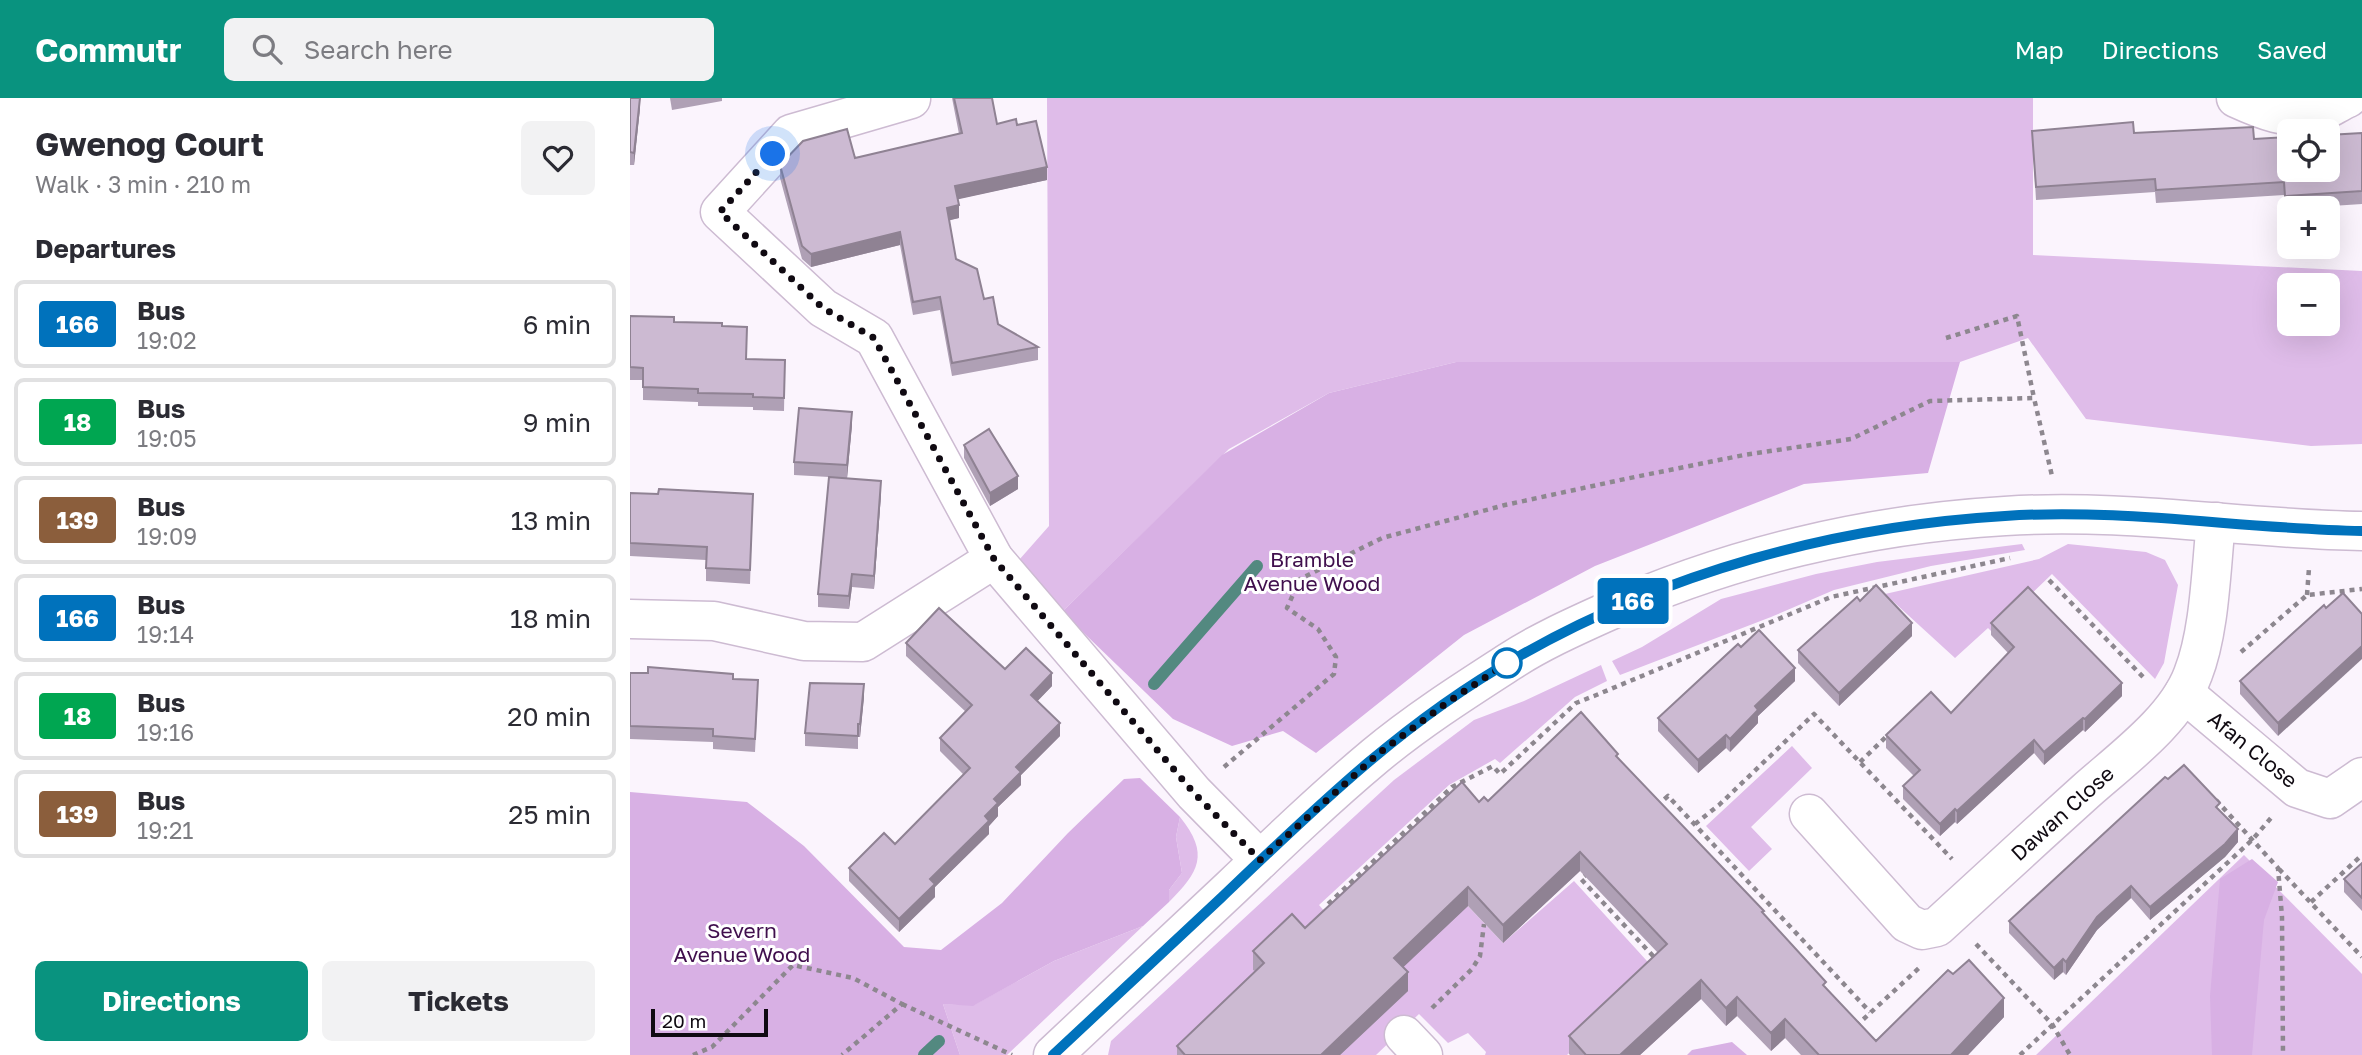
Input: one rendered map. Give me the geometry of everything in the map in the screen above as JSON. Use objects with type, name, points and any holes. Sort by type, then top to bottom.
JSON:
[{"type":"street","points":[[2236,98],[2266,111],[2292,116],[2317,114],[2348,98]]},
{"type":"street","points":[[911,99],[791,134],[720,212],[823,308],[874,338],[994,559],[1194,793],[1260,860]]},
{"type":"street","points":[[1053,1055],[1260,860],[1378,754],[1445,704],[1513,659],[1566,631],[1685,580],[1748,560],[1853,535],[1956,520],[2057,514],[2131,516],[2311,530],[2362,531]]},
{"type":"street","name":"Dawan Close","points":[[1809,814],[1907,923],[1922,930],[1937,927],[2150,733],[2179,700],[2194,673],[2199,652],[2216,522]]},
{"type":"street","points":[[630,619],[715,621],[804,642],[863,642],[994,559]]},
{"type":"street","name":"Afan Close","points":[[2179,700],[2297,788],[2330,799],[2362,777]]},
{"type":"path","points":[[1946,338],[2017,316],[2053,481],[2057,514]]},
{"type":"path","points":[[1194,793],[1334,674],[1336,657],[1318,629],[1287,608],[1300,579],[1382,538],[1505,505],[1611,481],[1744,455],[1852,439],[1930,401],[2034,398]]},
{"type":"path","points":[[1336,915],[1326,906],[1452,787],[1493,766],[1500,774],[1576,703],[1831,597],[2016,557]]},
{"type":"path","points":[[2049,580],[2179,700]]},
{"type":"path","points":[[2237,655],[2307,595],[2362,589]]},
{"type":"path","points":[[1860,762],[1895,727]]},
{"type":"path","points":[[2020,1055],[2252,840],[2297,788]]},
{"type":"path","points":[[2208,791],[2362,957]]},
{"type":"path","points":[[1648,815],[1668,796],[1870,1012]]},
{"type":"path","points":[[2311,902],[2362,855]]},
{"type":"path","points":[[2278,868],[2282,917],[2284,1055]]},
{"type":"path","points":[[1591,870],[1581,879],[1654,957]]},
{"type":"path","points":[[1950,916],[2052,1024],[2070,1055]]},
{"type":"path","points":[[1418,1034],[1480,956],[1485,924]]},
{"type":"path","points":[[693,1055],[712,1047],[793,965],[853,978],[1012,1055]]},
{"type":"path","points":[[1853,1029],[1921,966]]},
{"type":"path","points":[[842,1055],[902,1004]]},
{"type":"shaded area","points":[[1047,98],[2033,98],[2033,255],[2362,271],[2362,444],[2311,446],[2086,419],[2028,338],[1960,362],[1456,362],[1329,393],[1229,449],[1062,612],[1019,560],[1049,526]]},
{"type":"shaded area","points":[[2022,544],[2025,550],[1931,566],[1834,590],[1620,675],[1612,661],[1642,647],[1721,599],[1816,574],[1877,562]]},
{"type":"shaded area","points":[[2068,544],[2146,552],[2165,560],[2178,585],[2164,663],[2155,679],[2052,574],[1992,632],[1988,628],[1955,658],[1885,594],[2039,559]]},
{"type":"shaded area","points":[[1601,665],[1607,681],[1575,697],[1500,763],[1495,759],[1449,785],[1319,905],[1333,921],[1186,1055],[1108,1055],[1111,1041],[1394,780],[1474,720],[1524,701]]},
{"type":"shaded area","points":[[1792,746],[1812,768],[1751,827],[1772,849],[1749,871],[1706,826]]},
{"type":"shaded area","points":[[1180,817],[1195,842],[1197,862],[1188,881],[1169,902],[1169,890],[1182,873],[1176,837]]},
{"type":"shaded area","points":[[2244,855],[2362,974],[2362,1055],[2036,1055]]},
{"type":"shaded area","points":[[1574,881],[1657,972],[1567,1055],[1485,1055],[1486,1052],[1468,1033],[1448,1043],[1419,1014],[1376,1055],[1313,1055],[1465,903],[1503,943]]},
{"type":"shaded area","points":[[1143,926],[1007,1055],[960,1055],[943,1004],[974,1005],[1054,961]]},
{"type":"green space","name":"Bramble Avenue Wood","points":[[1456,362],[1960,362],[1928,473],[1804,484],[1595,566],[1464,635],[1316,753],[1283,731],[1232,746],[1173,719],[1062,612],[1222,455],[1329,393]]},
{"type":"green space","name":"Severn Avenue Wood","points":[[1140,778],[1180,817],[1176,837],[1182,873],[1169,890],[1169,902],[1143,926],[1054,961],[973,1006],[943,1004],[960,1055],[630,1055],[630,792],[747,802],[804,846],[904,947],[941,950],[1002,903],[1124,779]]},
{"type":"green space","points":[[2252,859],[2278,882],[2264,920],[2252,1055],[2212,1055],[2210,996],[2220,879]]},
{"type":"green space","points":[[1732,1042],[1747,1055],[1687,1055],[1692,1050]]},
{"type":"building","points":[[630,98],[640,98],[634,153],[630,152]]},
{"type":"building","points":[[954,98],[992,98],[997,124],[1016,119],[1017,125],[1036,121],[1047,167],[955,186],[959,205],[947,208],[956,259],[977,269],[984,299],[993,297],[998,324],[1038,347],[952,363],[940,297],[913,302],[900,232],[811,254],[802,246],[780,165],[803,141],[847,129],[855,158],[962,133]]},
{"type":"building","points":[[2133,122],[2134,133],[2253,127],[2254,139],[2277,138],[2277,182],[2284,182],[2156,190],[2155,179],[2036,187],[2032,131]]},
{"type":"building","points":[[2362,133],[2362,191],[2285,196],[2284,182],[2340,182],[2340,134]]},
{"type":"building","points":[[630,316],[674,317],[674,322],[722,323],[722,326],[747,327],[746,359],[785,360],[784,398],[753,397],[753,394],[698,393],[698,389],[643,387],[643,368],[630,367]]},
{"type":"building","points":[[799,408],[852,412],[847,465],[794,462]]},
{"type":"building","points":[[989,429],[1018,476],[990,493],[964,445]]},
{"type":"building","points":[[829,477],[881,481],[874,576],[852,574],[849,596],[818,594]]},
{"type":"building","points":[[659,489],[753,494],[750,570],[706,568],[707,547],[630,543],[630,493],[658,494]]},
{"type":"building","points":[[1876,585],[1912,623],[1839,693],[1798,650],[1857,597],[1860,601]]},
{"type":"building","points":[[2028,587],[2122,683],[2085,719],[2044,752],[2034,740],[1940,824],[1903,786],[1920,770],[1886,735],[1931,692],[1951,713],[2014,647],[1991,623]]},
{"type":"building","points":[[2343,593],[2362,614],[2362,646],[2278,723],[2240,681],[2324,605],[2326,608]]},
{"type":"building","points":[[939,608],[1005,669],[1026,648],[1052,673],[1031,695],[1060,723],[1016,767],[1021,772],[994,799],[998,803],[985,816],[989,821],[930,879],[935,884],[899,919],[849,868],[884,833],[895,844],[970,768],[940,738],[972,705],[906,643]]},
{"type":"building","points":[[1759,630],[1795,668],[1755,706],[1758,710],[1730,739],[1726,735],[1698,760],[1658,718],[1738,644],[1741,647]]},
{"type":"building","points":[[648,667],[733,674],[733,679],[758,680],[755,739],[713,736],[713,729],[630,726],[630,673],[648,673]]},
{"type":"building","points":[[810,683],[864,684],[858,736],[805,733]]},
{"type":"building","points":[[1581,712],[1618,754],[1616,756],[1764,911],[1762,912],[1826,982],[1823,985],[1876,1041],[1948,970],[1953,974],[1969,960],[2004,998],[1951,1055],[1819,1055],[1785,1019],[1771,1033],[1737,997],[1726,1008],[1701,980],[1620,1055],[1586,1055],[1569,1036],[1667,944],[1580,852],[1503,925],[1468,887],[1394,958],[1408,972],[1321,1055],[1185,1055],[1177,1046],[1264,963],[1253,951],[1292,914],[1305,928],[1462,782],[1479,802],[1484,797],[1488,801]]},
{"type":"building","points":[[2184,765],[2220,803],[2216,807],[2238,829],[2225,844],[2150,907],[2131,886],[2097,917],[2066,962],[2063,959],[2054,968],[2009,921],[2165,777],[2168,779]]},
{"type":"building","points":[[2362,863],[2362,898],[2344,879]]},
{"type":"waterway","points":[[1154,684],[1257,566]]},
{"type":"waterway","points":[[924,1055],[939,1041]]},
{"type":"bus line","name":"166","points":[[1053,1055],[1318,806],[1378,754],[1445,704],[1513,659],[1566,631],[1685,580],[1748,560],[1853,535],[1956,520],[2005,516],[2131,516],[2311,530],[2362,531]]},
{"type":"route","points":[[773,154],[720,212],[823,308],[874,338],[994,559],[1194,793],[1260,860],[1378,754],[1445,704],[1513,659],[1507,663]]}]
